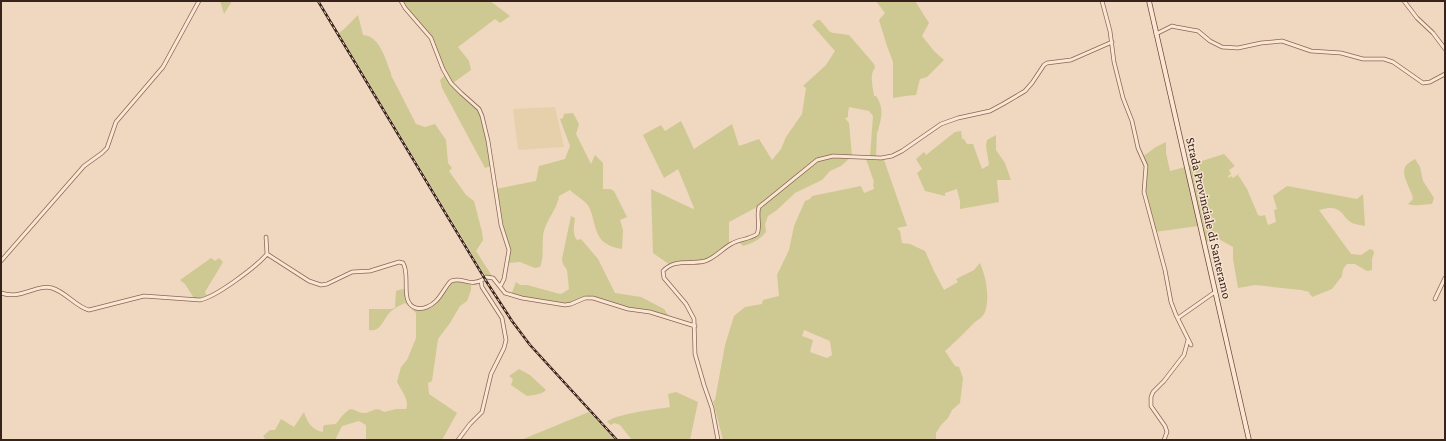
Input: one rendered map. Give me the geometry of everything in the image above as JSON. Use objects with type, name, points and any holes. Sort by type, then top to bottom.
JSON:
[{"type":"main road","name":"Strada Provinciale di Santeramo","points":[[1149,1],[1249,440]]},
{"type":"street","points":[[1,261],[84,166],[107,148],[116,122],[163,66],[199,1]]},
{"type":"street","points":[[401,1],[403,6],[431,38],[443,69],[452,83],[460,93],[476,106],[482,116],[488,141],[501,225],[509,250],[503,283],[499,286]]},
{"type":"street","points":[[1102,1],[1112,42],[1113,59],[1132,121],[1138,148],[1146,166],[1144,192],[1165,270],[1171,302],[1191,345]]},
{"type":"street","points":[[1404,1],[1417,18],[1433,33],[1445,49]]},
{"type":"street","points":[[1156,34],[1172,26],[1176,26],[1198,31],[1210,41],[1222,47],[1238,48],[1261,43],[1282,42],[1311,51],[1341,53],[1363,59],[1384,59],[1396,64],[1423,83],[1430,82],[1445,74]]},
{"type":"street","points":[[718,440],[712,408],[695,354],[694,319],[686,304],[664,278],[663,271],[677,263],[700,262],[709,259],[729,245],[757,234],[759,229],[759,207],[817,160],[833,156],[881,158],[897,154],[941,124],[958,118],[990,111],[1022,94],[1047,63],[1071,60],[1112,42]]},
{"type":"street","points":[[266,237],[267,254]]},
{"type":"street","points":[[267,254],[309,281],[321,285],[328,284],[352,272],[370,271],[399,262],[403,263],[405,268],[408,303],[418,309],[428,307],[436,301],[451,281],[457,280],[474,284],[491,277],[506,293],[522,298],[565,305],[585,298],[593,298],[628,309],[650,312],[695,326]]},
{"type":"street","points":[[1,292],[13,296],[41,288],[52,288],[89,310],[144,296],[200,300],[219,292],[267,254]]},
{"type":"street","points":[[1435,298],[1445,278]]},
{"type":"street","points":[[458,440],[470,424],[482,412],[491,374],[504,348],[506,340],[502,320],[482,287],[484,279]]},
{"type":"street","points":[[1178,318],[1216,292]]},
{"type":"street","points":[[1164,440],[1167,432],[1151,406],[1151,396],[1184,355],[1188,339]]},
{"type":"shaded area","points":[[220,1],[232,1],[224,14]]},
{"type":"shaded area","points":[[401,1],[490,1],[510,16],[500,23],[495,19],[458,47],[469,61],[471,70],[453,83],[442,65],[434,40]]},
{"type":"shaded area","points":[[876,1],[915,1],[929,23],[922,36],[934,51],[944,60],[927,77],[920,79],[916,95],[893,98],[893,62],[879,20],[885,13]]},
{"type":"shaded area","points":[[358,15],[363,35],[374,39],[381,49],[391,75],[416,124],[425,127],[435,124],[446,140],[448,163],[452,168],[449,171],[466,195],[474,201],[483,240],[476,251],[492,276],[486,277],[339,33]]},
{"type":"shaded area","points":[[817,20],[820,20],[830,32],[849,35],[874,64],[875,68],[872,74],[872,85],[874,96],[876,96],[881,105],[882,114],[877,132],[876,157],[870,157],[873,116],[869,111],[849,107],[848,117],[845,118],[849,123],[852,156],[838,156],[818,159],[764,200],[759,206],[729,222],[729,244],[706,260],[670,265],[653,253],[651,189],[693,209],[694,208],[678,169],[664,178],[643,135],[661,125],[665,131],[681,121],[694,149],[732,124],[739,146],[759,139],[772,160],[781,149],[786,137],[802,114],[806,88],[803,86],[826,65],[835,51],[812,25]]},
{"type":"shaded area","points":[[445,75],[480,111],[491,166],[485,168],[442,88],[440,80]]},
{"type":"shaded area","points":[[555,107],[564,147],[518,150],[513,109]]},
{"type":"shaded area","points":[[573,113],[579,124],[576,134],[591,164],[595,155],[603,163],[603,189],[610,189],[614,191],[627,217],[620,220],[623,230],[622,249],[610,246],[603,241],[597,232],[589,207],[570,190],[559,196],[556,207],[545,227],[543,253],[540,267],[535,268],[520,262],[509,263],[510,250],[496,189],[536,181],[539,166],[565,159],[570,146],[560,119],[563,118],[564,114]]},
{"type":"shaded area","points":[[961,131],[962,139],[964,139],[967,144],[973,144],[982,169],[989,165],[986,146],[987,140],[996,135],[996,150],[1005,163],[1011,180],[997,180],[999,202],[960,209],[957,189],[945,193],[945,196],[925,191],[917,173],[922,169],[916,159],[924,152],[926,155],[955,132]]},
{"type":"shaded area","points":[[1166,142],[1166,153],[1170,171],[1185,167],[1198,226],[1155,232],[1145,195],[1147,167],[1142,157]]},
{"type":"shaded area","points":[[1224,154],[1235,166],[1229,170],[1231,174],[1228,176],[1229,178],[1231,176],[1233,178],[1240,173],[1238,175],[1247,189],[1258,215],[1265,215],[1268,225],[1276,222],[1274,210],[1277,209],[1273,196],[1287,186],[1357,199],[1363,194],[1365,226],[1350,222],[1341,212],[1333,208],[1319,210],[1351,254],[1361,255],[1370,249],[1373,250],[1372,270],[1367,271],[1355,264],[1347,264],[1343,269],[1342,276],[1332,289],[1312,297],[1309,292],[1301,290],[1255,285],[1238,288],[1233,259],[1233,247],[1217,238],[1206,242],[1189,165]]},
{"type":"shaded area","points":[[842,157],[850,158],[841,166],[830,171],[822,180],[795,193],[777,210],[768,216],[765,224],[766,232],[761,237],[743,246],[739,242],[748,240],[759,233],[760,207],[807,168],[818,161]]},
{"type":"shaded area","points":[[866,159],[884,160],[907,226],[897,228],[900,231],[902,243],[910,244],[925,251],[944,290],[958,282],[956,279],[974,270],[980,263],[987,287],[985,312],[983,316],[945,351],[955,366],[959,367],[963,378],[960,403],[952,410],[948,418],[941,425],[936,433],[936,440],[723,440],[713,401],[715,400],[725,345],[734,316],[745,307],[762,304],[763,300],[779,296],[777,275],[789,250],[794,226],[805,201],[810,199],[812,196],[861,186],[864,193],[874,189],[874,182]],"holes":[[[804,330],[830,341],[832,355],[827,358],[810,352],[813,340],[802,336]]]},
{"type":"shaded area","points":[[1415,159],[1420,167],[1423,181],[1434,198],[1432,204],[1408,204],[1413,199],[1404,175],[1404,171],[1405,167]]},
{"type":"shaded area","points":[[571,216],[575,218],[575,238],[577,240],[581,239],[598,259],[615,293],[641,297],[664,309],[670,318],[589,297],[566,305],[511,295],[516,282],[520,285],[527,285],[560,294],[569,289],[567,270],[562,259]]},
{"type":"shaded area","points":[[211,258],[215,261],[219,258],[223,262],[205,292],[207,296],[194,298],[185,284],[180,280]]},
{"type":"shaded area","points":[[457,281],[471,285],[471,290],[467,301],[460,306],[438,339],[432,381],[428,383],[429,394],[457,413],[442,440],[366,440],[366,425],[359,421],[342,426],[335,440],[266,440],[263,436],[270,430],[275,430],[281,419],[294,427],[304,412],[310,425],[323,432],[324,425],[336,424],[350,409],[365,413],[378,409],[384,412],[396,409],[406,409],[406,399],[397,382],[401,367],[407,360],[416,338],[416,313],[405,303],[391,312],[378,328],[375,330],[369,330],[369,309],[395,308],[396,291],[406,288],[407,303],[418,310],[424,310],[436,303],[451,282]]},
{"type":"shaded area","points":[[519,369],[530,375],[546,390],[539,394],[527,396],[511,385],[513,379],[509,376]]},
{"type":"shaded area","points":[[676,392],[698,402],[690,440],[632,440],[620,425],[614,423],[611,425],[607,422],[611,419],[627,414],[670,407],[668,394]]},
{"type":"shaded area","points":[[589,412],[615,440],[521,440]]},
{"type":"railway","points":[[318,1],[488,284],[512,321],[530,345],[617,440]]}]
